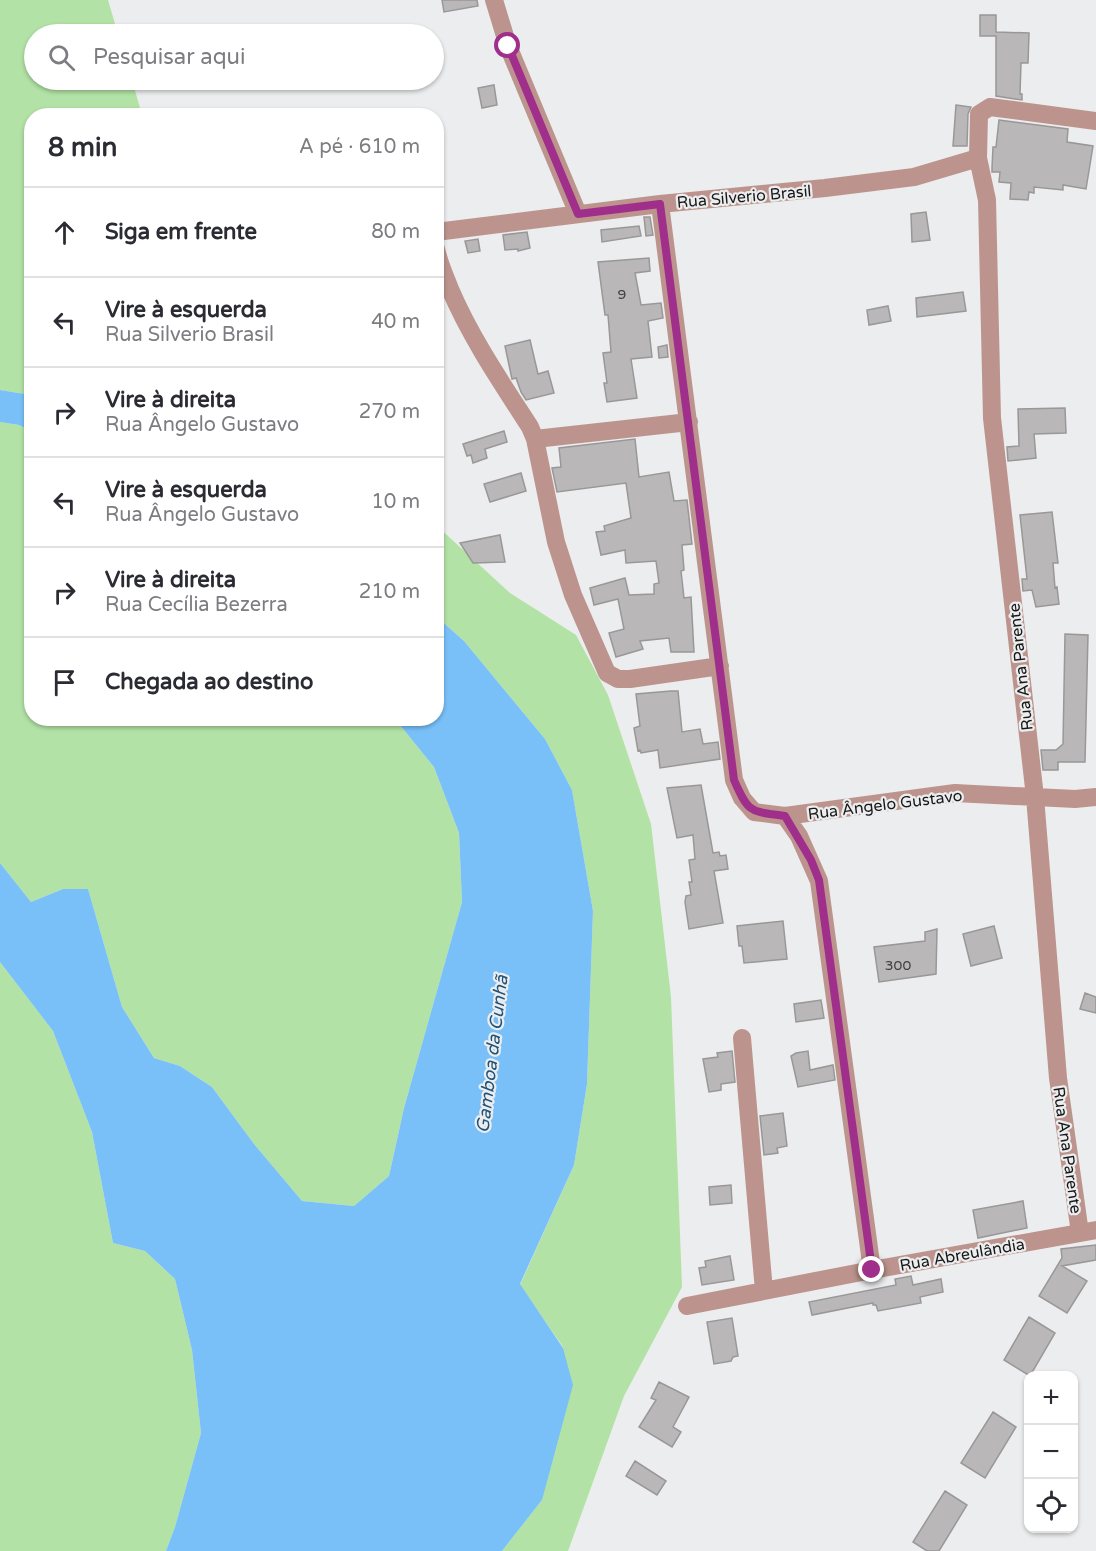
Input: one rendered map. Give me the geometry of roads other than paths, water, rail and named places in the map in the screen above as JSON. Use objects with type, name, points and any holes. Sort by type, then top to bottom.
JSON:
[{"type":"street","points":[[494,0],[508,46],[578,214]]},
{"type":"street","name":"Rua Ana Parente","points":[[1088,1231],[1058,1078],[1035,797],[992,418],[987,200],[978,158],[979,114],[990,107],[1096,121]]},
{"type":"street","name":"Rua Silverio Brasil","points":[[444,231],[660,204],[914,177],[978,158]]},
{"type":"street","name":"Rua Ângelo Gustavo","points":[[660,204],[734,780],[742,798],[754,812],[785,816],[955,793],[1075,799],[1096,797]]},
{"type":"street","points":[[444,275],[479,347],[530,427],[535,439],[556,542],[573,595],[607,674],[618,679],[630,679],[720,666]]},
{"type":"street","points":[[535,439],[688,422]]},
{"type":"street","points":[[785,816],[811,860],[819,880],[872,1270]]},
{"type":"street","points":[[742,1038],[764,1291]]},
{"type":"street","name":"Rua Abreulândia","points":[[687,1306],[1088,1231]]},
{"type":"water","points":[[0,390],[24,394],[24,428],[0,422]]},
{"type":"water","name":"Gamboa da Cunhã","points":[[444,623],[464,641],[545,739],[572,790],[593,911],[587,1084],[574,1165],[520,1284],[563,1348],[573,1385],[542,1500],[502,1551],[166,1551],[175,1527],[201,1433],[192,1350],[175,1279],[145,1251],[113,1243],[92,1132],[53,1031],[0,962],[0,863],[31,902],[63,889],[88,889],[122,1007],[154,1058],[180,1066],[212,1087],[254,1144],[302,1201],[354,1206],[389,1176],[404,1108],[462,902],[459,833],[434,767],[401,726],[444,726]]}]
